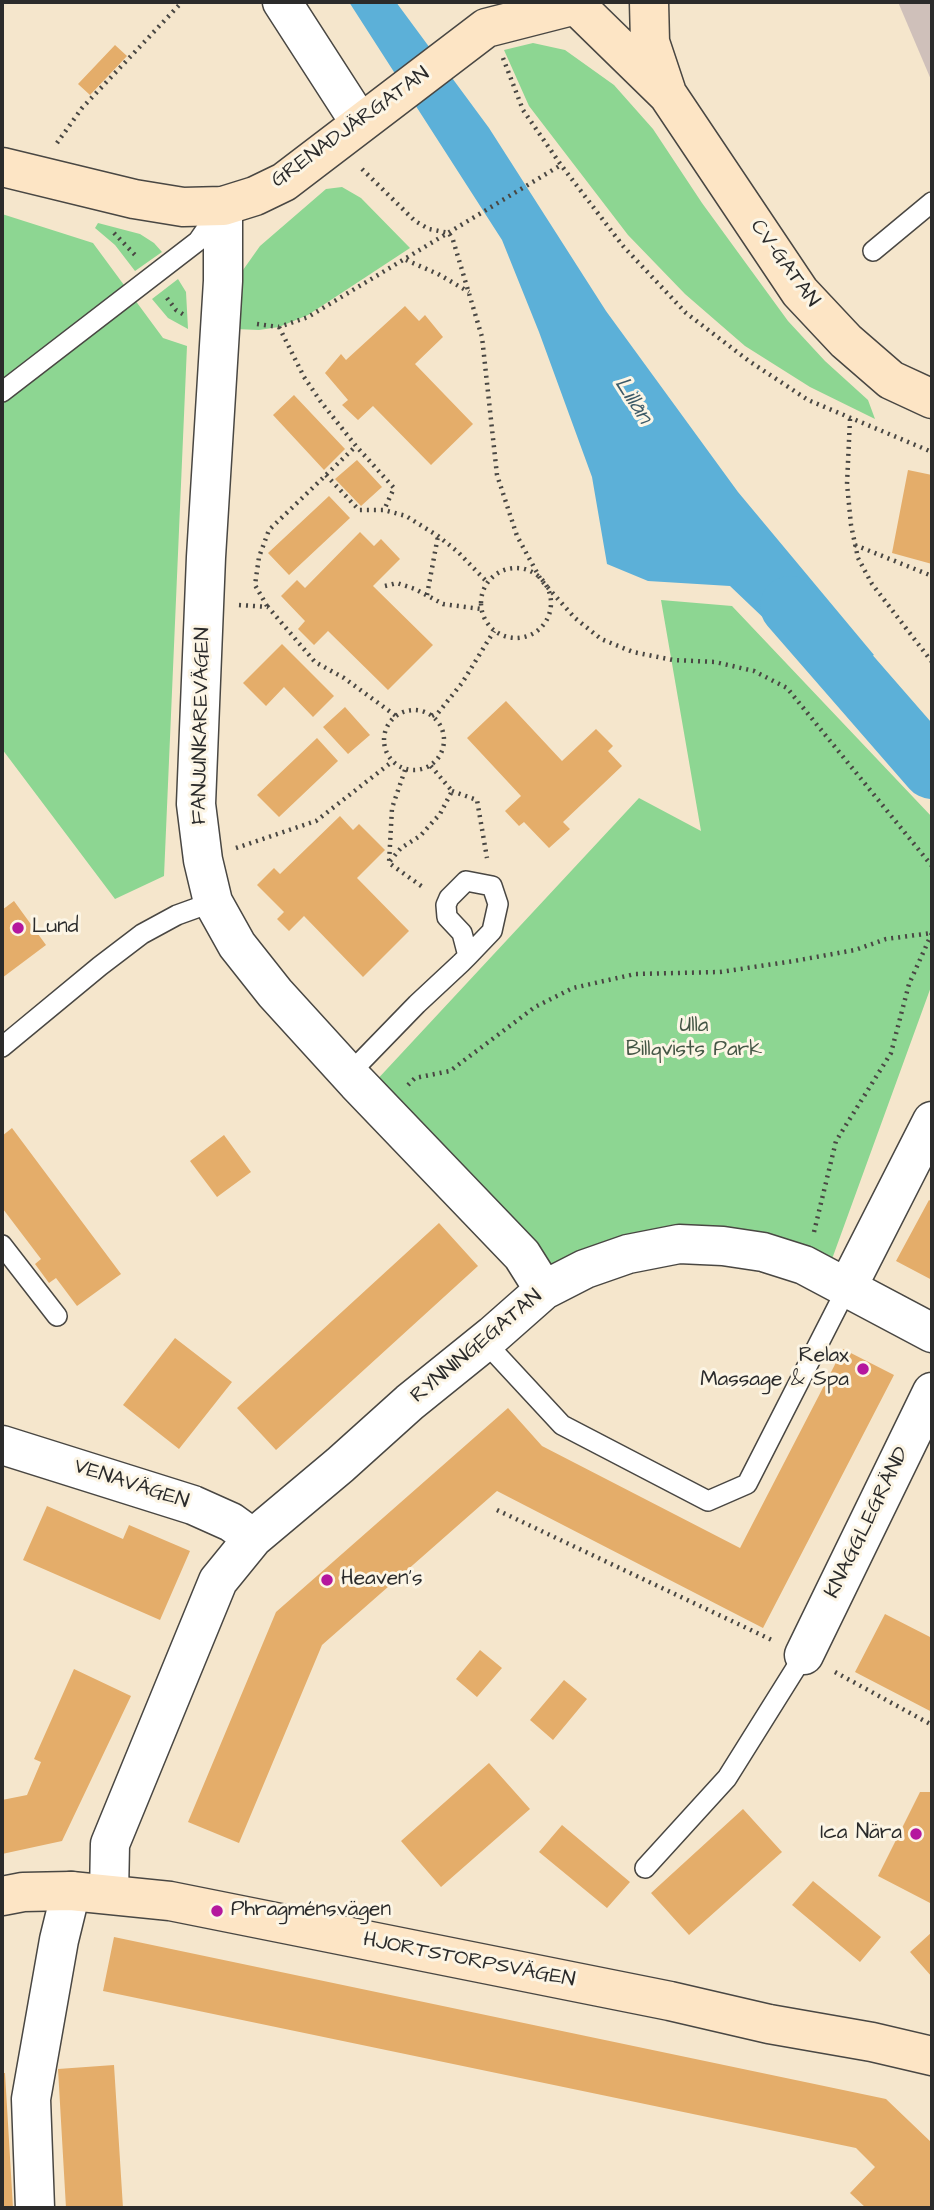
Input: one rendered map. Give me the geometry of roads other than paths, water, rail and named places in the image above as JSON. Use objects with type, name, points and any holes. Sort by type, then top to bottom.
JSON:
[{"type":"street","points":[[282,2],[360,123]]},
{"type":"street","name":"GRENADJÄRGATAN","points":[[18,171],[134,199],[183,207],[223,206],[255,196],[284,182],[443,61],[494,15],[570,7],[602,12],[621,7],[628,2]]},
{"type":"street","name":"CV-GATAN","points":[[649,2],[650,42],[668,95]]},
{"type":"street","name":"CV-GATAN","points":[[570,7],[668,95],[800,292],[846,341],[891,380],[932,399]]},
{"type":"street","name":"FANJUNKAREVÄGEN","points":[[223,206],[223,281],[197,804],[202,860],[213,902],[237,945],[275,993],[522,1255],[544,1290]]},
{"type":"street","points":[[848,1286],[928,1141]]},
{"type":"street","name":"RYNNINGEGATAN","points":[[253,1538],[544,1290],[585,1269],[628,1254],[679,1244],[723,1246],[763,1252],[798,1263],[848,1286],[932,1333]]},
{"type":"street","name":"KNAGGLEGRÄND","points":[[804,1655],[932,1392]]},
{"type":"street","name":"VENAVÄGEN","points":[[2,1446],[193,1505],[231,1521],[253,1538]]},
{"type":"street","points":[[109,1894],[110,1844],[218,1581],[253,1538]]},
{"type":"street","points":[[35,2208],[31,2099],[59,1940],[71,1891]]},
{"type":"street","name":"HJORTSTORPSVÄGEN","points":[[2,1896],[23,1892],[71,1891],[170,1901],[932,2056]]},
{"type":"lane","points":[[873,251],[932,202]]},
{"type":"lane","points":[[2,392],[198,241],[223,206]]},
{"type":"lane","points":[[349,1074],[468,956],[492,931],[498,904],[492,886],[466,881],[449,898],[446,905],[447,916],[462,933],[468,956]]},
{"type":"lane","points":[[2,1047],[142,934],[177,915],[213,902]]},
{"type":"lane","points":[[2,1245],[57,1316]]},
{"type":"lane","points":[[485,1342],[562,1425],[708,1501],[747,1484],[848,1286]]},
{"type":"lane","points":[[645,1868],[727,1778],[804,1655]]},
{"type":"water","points":[[349,2],[396,2],[489,128],[606,311],[738,492],[874,655],[843,670],[798,634],[772,626],[730,586],[648,581],[607,564],[592,477],[502,240]]},
{"type":"waterway","name":"Lillån","points":[[790,606],[932,769]]},
{"type":"place","name":"Lund","points":[[18,928]]},
{"type":"place","name":"Relax Massage & Spa","points":[[863,1369]]},
{"type":"place","name":"Heaven’s","points":[[327,1580]]},
{"type":"place","name":"Ica Nära","points":[[916,1834]]},
{"type":"place","name":"Phragménsvägen","points":[[217,1911]]},
{"type":"park label","name":"Ulla Billqvists Park","points":[[694,1039]]}]
